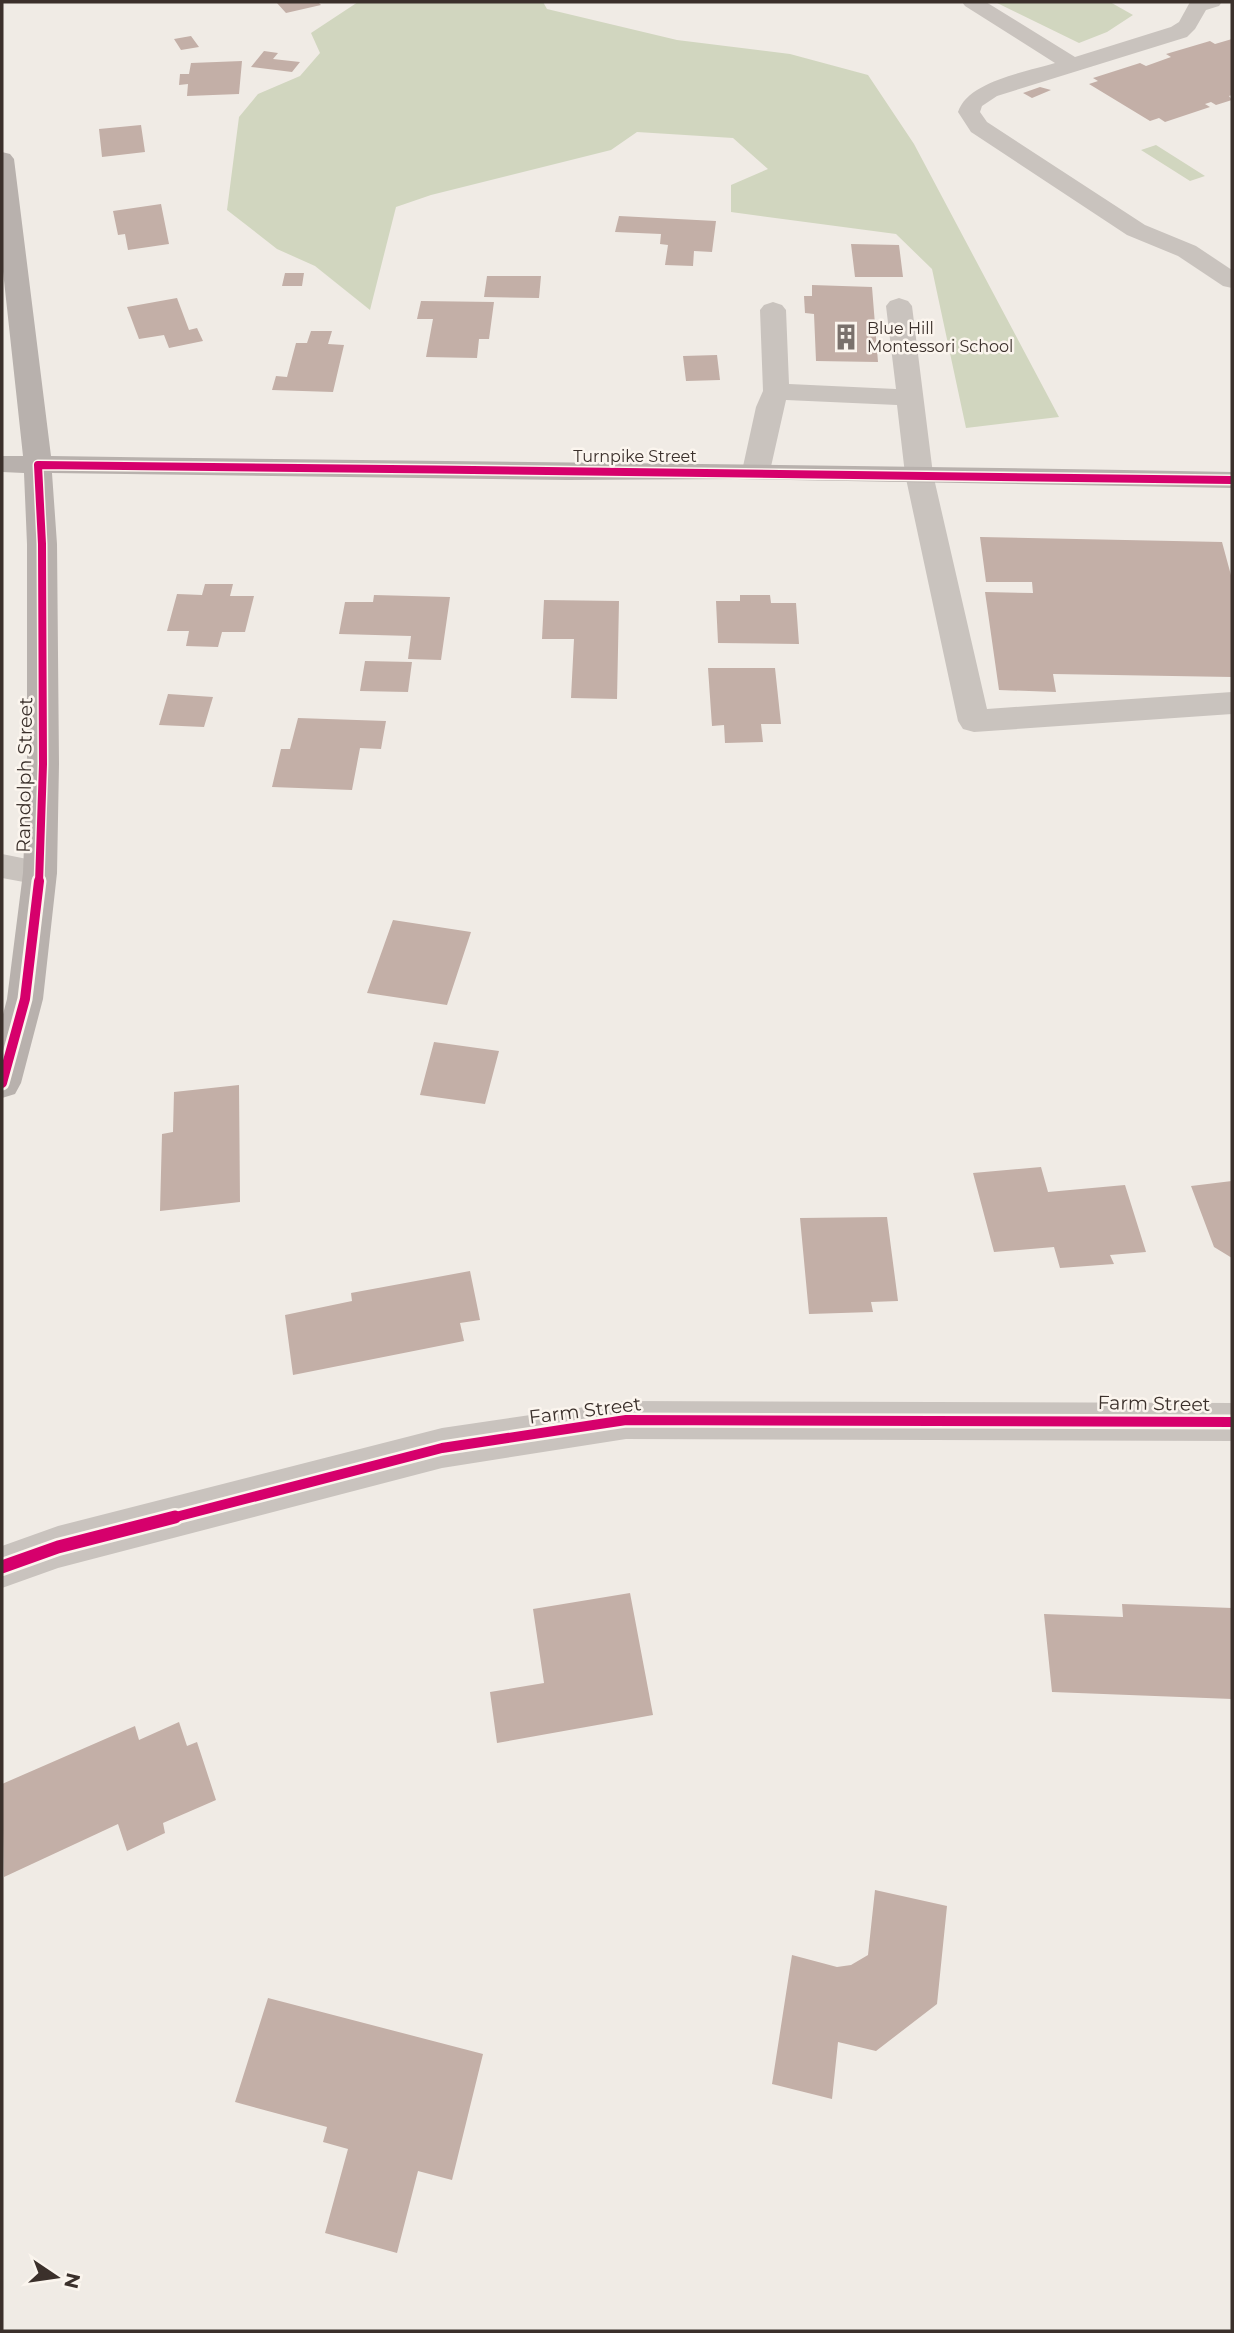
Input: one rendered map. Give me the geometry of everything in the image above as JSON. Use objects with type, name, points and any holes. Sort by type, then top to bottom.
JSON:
[{"type":"main road","name":"Randolph Street","points":[[2,159],[38,465],[42,544],[43,764],[40,873],[25,999],[2,1083]]},
{"type":"main road","name":"Turnpike Street","points":[[2,464],[756,471],[1232,480]]},
{"type":"street","points":[[972,2],[1073,65]]},
{"type":"street","points":[[1207,3],[1195,9],[1190,22],[1179,32],[982,95],[972,103],[970,117],[979,127],[1136,230],[1187,251],[1232,281]]},
{"type":"street","points":[[899,306],[919,474],[974,721],[1232,704]]},
{"type":"street","points":[[756,471],[769,407],[776,391],[773,310]]},
{"type":"street","points":[[776,391],[912,398]]},
{"type":"street","points":[[2,866],[40,873]]},
{"type":"street","name":"Farm Street","points":[[2,1567],[58,1547],[442,1448],[626,1420],[1232,1422]]},
{"type":"green space","points":[[358,2],[543,2],[547,9],[677,40],[790,54],[868,75],[914,144],[1059,417],[966,428],[932,269],[896,234],[731,212],[731,185],[768,169],[733,138],[637,132],[611,150],[431,195],[396,207],[370,310],[315,266],[277,249],[227,210],[239,117],[258,94],[300,76],[320,53],[311,33]]},
{"type":"green space","points":[[995,2],[1110,2],[1133,15],[1107,32],[1079,43]]},
{"type":"green space","points":[[1156,145],[1205,176],[1190,181],[1141,150]]},
{"type":"building","points":[[276,2],[318,2],[321,5],[286,13]]},
{"type":"building","points":[[191,36],[199,47],[181,50],[174,39]]},
{"type":"building","points":[[1232,39],[1232,95],[1229,96],[1232,100],[1216,105],[1211,102],[1205,104],[1210,107],[1165,122],[1159,118],[1150,121],[1089,84],[1098,81],[1093,78],[1140,63],[1146,66],[1171,57],[1166,54],[1210,41],[1215,44]]},
{"type":"building","points":[[264,51],[278,53],[273,59],[300,62],[292,72],[251,67]]},
{"type":"building","points":[[242,61],[239,94],[187,96],[188,84],[179,85],[180,74],[189,74],[191,63]]},
{"type":"building","points":[[1040,87],[1051,90],[1032,98],[1023,93]]},
{"type":"building","points":[[141,125],[145,152],[102,157],[99,129]]},
{"type":"building","points":[[161,204],[169,244],[128,250],[125,234],[118,235],[113,211]]},
{"type":"building","points":[[619,216],[716,221],[712,252],[694,251],[693,266],[665,265],[668,245],[660,244],[661,234],[615,232]]},
{"type":"building","points":[[851,244],[899,245],[903,277],[855,277]]},
{"type":"building","points":[[285,273],[304,273],[302,286],[282,286]]},
{"type":"building","points":[[487,276],[541,276],[539,298],[484,297]]},
{"type":"building","name":"Blue Hill Montessori School","points":[[812,285],[872,287],[878,362],[816,361],[814,314],[805,313],[804,296],[812,296]]},
{"type":"building","points":[[177,298],[189,330],[197,328],[203,341],[169,348],[164,335],[139,339],[127,307]]},
{"type":"building","points":[[421,301],[494,302],[489,339],[479,339],[477,358],[426,357],[433,319],[417,319]]},
{"type":"building","points":[[311,331],[332,331],[328,344],[344,345],[333,392],[272,390],[276,376],[287,377],[296,343],[307,343]]},
{"type":"building","points":[[717,355],[720,380],[686,381],[683,356]]},
{"type":"building","points":[[980,537],[1222,542],[1232,579],[1232,677],[1053,674],[1056,692],[999,690],[985,592],[1033,593],[1032,582],[986,582]]},
{"type":"building","points":[[205,584],[233,584],[230,596],[254,596],[245,632],[222,632],[218,647],[186,646],[189,631],[167,631],[177,594],[202,595]]},
{"type":"building","points":[[374,595],[450,597],[441,660],[408,659],[411,636],[339,634],[345,602],[373,602]]},
{"type":"building","points":[[740,595],[770,595],[771,603],[796,603],[799,644],[718,643],[716,601],[740,601]]},
{"type":"building","points":[[544,600],[619,601],[617,699],[571,698],[574,639],[542,639]]},
{"type":"building","points":[[365,661],[412,662],[408,692],[360,691]]},
{"type":"building","points":[[708,668],[775,668],[781,724],[761,724],[763,742],[725,743],[724,725],[712,726]]},
{"type":"building","points":[[168,694],[213,697],[204,727],[159,725]]},
{"type":"building","points":[[298,718],[386,721],[381,749],[360,748],[352,790],[272,787],[281,749],[290,749]]},
{"type":"building","points":[[393,920],[471,932],[447,1005],[367,993]]},
{"type":"building","points":[[434,1042],[499,1051],[485,1104],[420,1095]]},
{"type":"building","points":[[239,1085],[240,1202],[160,1211],[162,1134],[173,1132],[174,1092]]},
{"type":"building","points":[[1041,1167],[1048,1192],[1125,1185],[1146,1252],[1110,1255],[1114,1264],[1060,1268],[1054,1247],[994,1252],[973,1173]]},
{"type":"building","points":[[1232,1181],[1232,1258],[1214,1247],[1191,1186]]},
{"type":"building","points":[[887,1217],[898,1301],[871,1302],[873,1312],[809,1314],[800,1218]]},
{"type":"building","points":[[470,1271],[480,1320],[460,1323],[464,1341],[293,1375],[285,1315],[352,1301],[351,1293]]},
{"type":"building","points":[[630,1593],[653,1715],[497,1743],[490,1692],[544,1683],[533,1609]]},
{"type":"building","points":[[1122,1604],[1232,1608],[1232,1699],[1052,1692],[1044,1614],[1123,1617]]},
{"type":"building","points":[[179,1722],[187,1746],[197,1742],[216,1800],[163,1823],[165,1833],[127,1851],[118,1824],[4,1877],[2,1784],[135,1726],[139,1740]]},
{"type":"building","points":[[875,1890],[947,1906],[937,2004],[876,2051],[838,2042],[832,2099],[772,2084],[792,1955],[837,1967],[851,1965],[868,1955]]},
{"type":"building","points":[[268,1998],[483,2054],[452,2180],[418,2171],[397,2253],[325,2233],[348,2149],[323,2142],[327,2127],[235,2102]]},
{"type":"cycle path","points":[[2,1083],[25,999],[40,873],[43,764],[42,544],[38,465],[567,472],[737,471],[1232,480]]},
{"type":"cycle path","points":[[2,1567],[58,1547],[442,1448],[626,1420],[1232,1422]]},
{"type":"place","name":"Blue Hill Montessori School","points":[[846,337]]}]
